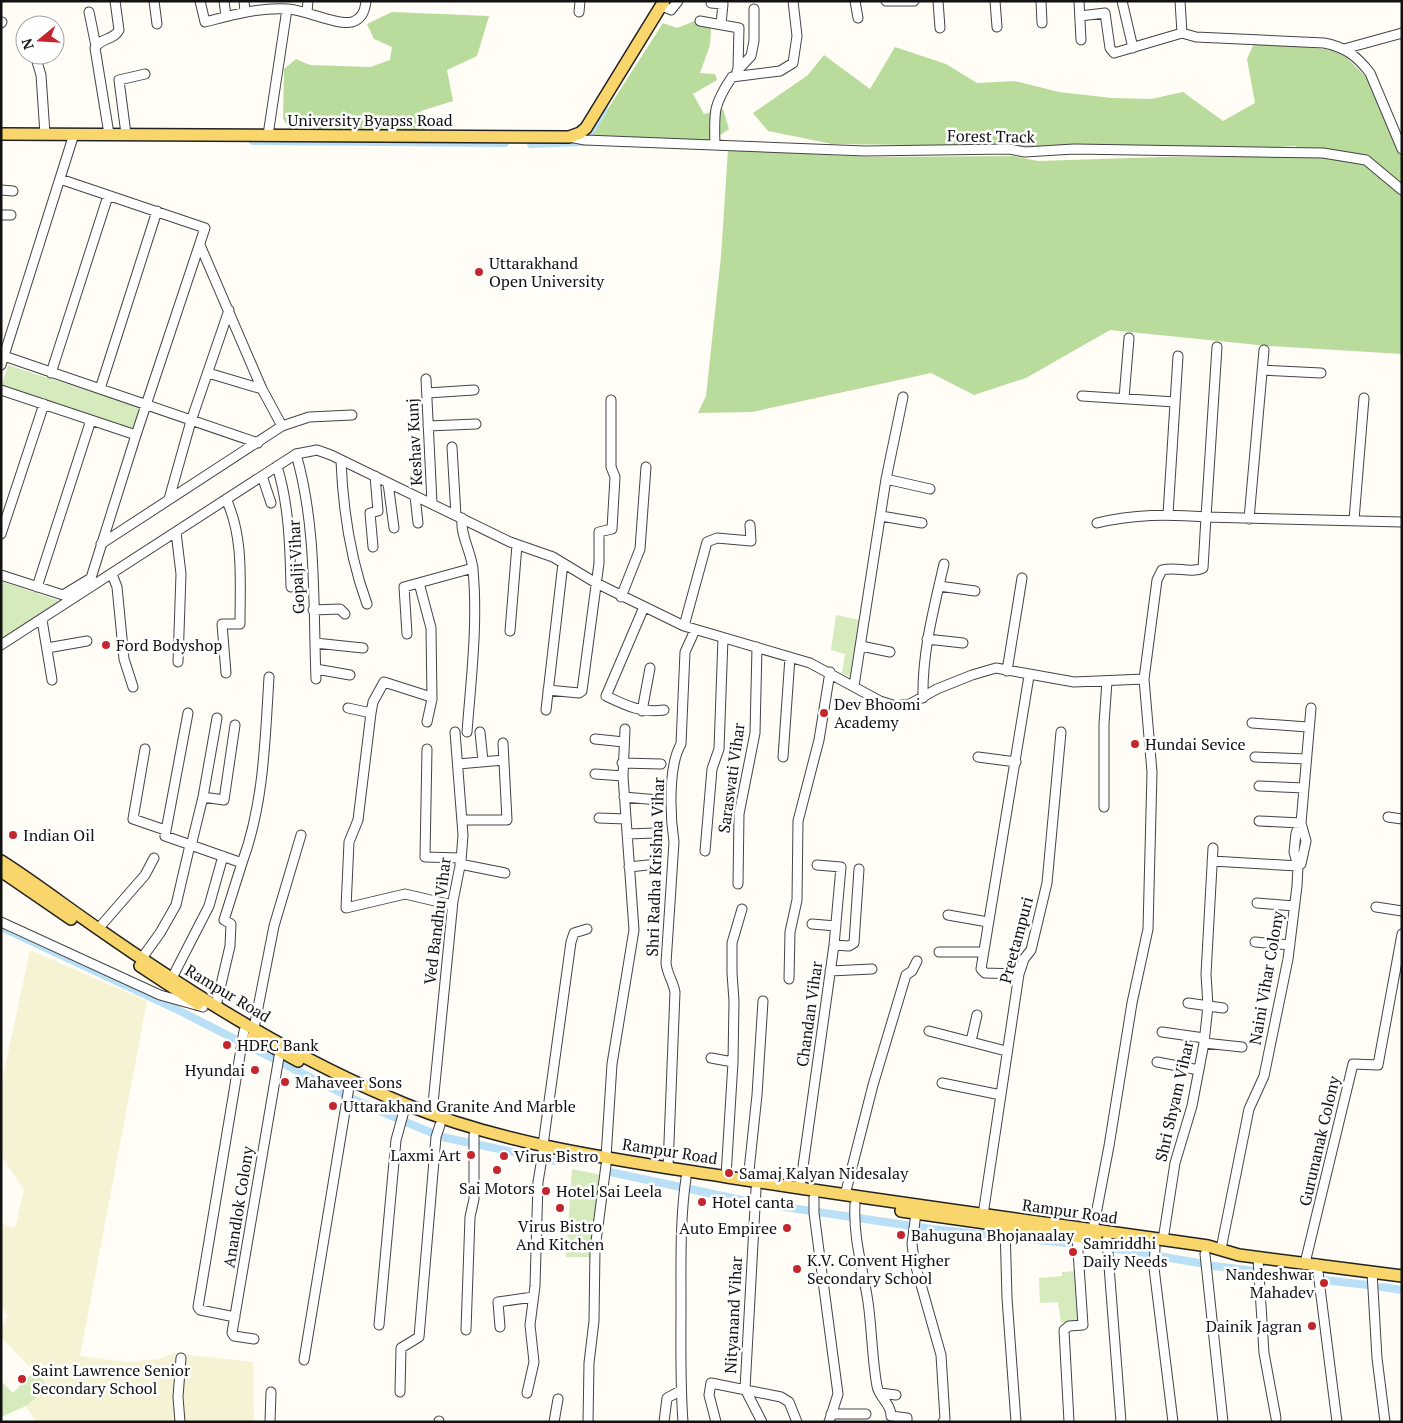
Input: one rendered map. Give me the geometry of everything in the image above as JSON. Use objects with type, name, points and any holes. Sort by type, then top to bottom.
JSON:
[{"type":"main road","points":[[569,137],[580,134],[586,128],[665,6]]},
{"type":"main road","name":"University Byapss Road","points":[[1,134],[45,134],[73,138],[109,134],[569,137]]},
{"type":"main road","name":"Rampur Road","points":[[1,861],[98,929],[216,1006],[245,1035],[432,1114],[542,1154],[668,1167],[845,1194],[885,1204],[1093,1230],[1159,1243],[1221,1249],[1239,1255],[1258,1258],[1402,1276]]},
{"type":"main road","points":[[1,871],[278,1057],[348,1094],[438,1132],[542,1154]]},
{"type":"main road","points":[[606,1161],[685,1185],[854,1213],[885,1204],[914,1221],[1077,1241],[1107,1240],[1159,1243],[1205,1254],[1239,1255]]},
{"type":"street","points":[[96,46],[98,43],[118,34],[120,30],[115,1]]},
{"type":"street","points":[[154,1],[157,24]]},
{"type":"street","points":[[200,1],[205,22],[277,6],[307,12],[339,22],[352,22],[364,13],[366,1]]},
{"type":"street","points":[[224,1],[226,16]]},
{"type":"street","points":[[244,1],[245,12]]},
{"type":"street","points":[[307,12],[308,1]]},
{"type":"street","points":[[579,12],[580,1]]},
{"type":"street","points":[[665,6],[678,1]]},
{"type":"street","points":[[732,77],[780,71],[793,63],[797,36],[793,1]]},
{"type":"street","points":[[855,1],[858,18]]},
{"type":"street","points":[[886,1],[914,1]]},
{"type":"street","points":[[938,1],[940,28]]},
{"type":"street","points":[[995,1],[997,27]]},
{"type":"street","points":[[1041,1],[1042,23]]},
{"type":"street","points":[[1079,1],[1081,40]]},
{"type":"street","points":[[1122,1],[1133,48]]},
{"type":"street","points":[[1180,1],[1182,33]]},
{"type":"street","points":[[711,3],[723,4],[721,24]]},
{"type":"street","points":[[268,135],[287,9]]},
{"type":"street","points":[[714,145],[715,115],[718,98],[738,68],[751,56],[754,41],[754,9]]},
{"type":"street","points":[[89,12],[109,134]]},
{"type":"street","points":[[1080,16],[1105,13],[1110,48],[1114,53],[1182,33],[1196,36],[1324,43],[1344,49],[1362,62],[1370,73],[1402,148]]},
{"type":"street","points":[[700,21],[739,28],[738,68]]},
{"type":"street","points":[[1344,49],[1402,33]]},
{"type":"street","points":[[38,65],[41,75],[45,134]]},
{"type":"street","points":[[126,134],[119,80],[145,74]]},
{"type":"street","name":"Forest Track","points":[[569,137],[714,145],[865,150],[1009,149],[1025,152],[1074,149],[1323,153],[1366,160],[1402,190]]},
{"type":"street","points":[[73,138],[3,360],[51,372],[191,421],[258,442]]},
{"type":"street","points":[[1,575],[67,595],[91,578],[205,228],[60,179]]},
{"type":"street","points":[[1,190],[13,191]]},
{"type":"street","points":[[51,372],[108,196]]},
{"type":"street","points":[[100,389],[157,211]]},
{"type":"street","points":[[1,215],[12,215]]},
{"type":"street","points":[[200,245],[262,389],[282,426]]},
{"type":"street","points":[[170,499],[191,421],[229,310]]},
{"type":"street","points":[[1124,398],[1129,338]]},
{"type":"street","points":[[1093,1230],[1110,1146],[1132,1003],[1148,929],[1152,772],[1144,680],[1157,580],[1162,570],[1169,568],[1197,571],[1203,568],[1217,347]]},
{"type":"street","points":[[1249,518],[1264,350]]},
{"type":"street","points":[[1168,514],[1178,356]]},
{"type":"street","points":[[1262,370],[1321,372]]},
{"type":"street","points":[[208,373],[262,389]]},
{"type":"street","name":"Keshav Kunj","points":[[426,379],[432,503]]},
{"type":"street","points":[[1,390],[136,435]]},
{"type":"street","points":[[427,393],[474,390]]},
{"type":"street","points":[[1082,396],[1175,402]]},
{"type":"street","points":[[854,686],[886,479],[903,397]]},
{"type":"street","points":[[1354,520],[1364,398]]},
{"type":"street","points":[[548,690],[579,693],[582,691],[599,563],[599,532],[612,530],[615,477],[611,466],[611,400]]},
{"type":"street","points":[[1,534],[44,404]]},
{"type":"street","points":[[102,544],[282,426],[310,417],[352,415]]},
{"type":"street","points":[[37,587],[91,420]]},
{"type":"street","points":[[428,426],[476,424]]},
{"type":"street","points":[[452,448],[459,517],[473,568],[475,614],[467,732]]},
{"type":"street","points":[[1,645],[296,454],[317,450],[517,545],[563,563],[621,597],[684,626],[790,657],[830,672],[880,702],[896,706],[910,704],[937,689],[996,668],[1030,676],[1074,682],[1144,680]]},
{"type":"street","name":"Gopalji Vihar","points":[[296,454],[307,502],[314,582],[316,679]]},
{"type":"street","points":[[342,461],[342,484],[355,571],[367,604]]},
{"type":"street","points":[[277,466],[283,486],[290,545],[291,587]]},
{"type":"street","points":[[621,597],[640,549],[646,467]]},
{"type":"street","points":[[262,476],[271,503]]},
{"type":"street","points":[[373,547],[370,514],[378,511],[375,476]]},
{"type":"street","points":[[886,479],[930,489]]},
{"type":"street","points":[[388,483],[394,528]]},
{"type":"street","points":[[415,496],[418,523]]},
{"type":"street","points":[[226,499],[237,525],[240,566],[240,624],[222,624],[226,673]]},
{"type":"street","points":[[1097,522],[1117,517],[1168,514],[1206,517],[1402,522]]},
{"type":"street","points":[[880,516],[922,523]]},
{"type":"street","points":[[684,626],[707,542],[717,538],[751,541],[750,525]]},
{"type":"street","points":[[176,532],[181,574],[178,662]]},
{"type":"street","points":[[510,631],[517,545]]},
{"type":"street","points":[[546,710],[563,563]]},
{"type":"street","points":[[923,698],[922,677],[927,639],[944,564]]},
{"type":"street","points":[[407,634],[404,587],[473,568]]},
{"type":"street","points":[[112,574],[117,587],[124,659],[133,687]]},
{"type":"street","points":[[1007,671],[1022,578]]},
{"type":"street","points":[[419,582],[431,628],[432,697],[428,722]]},
{"type":"street","points":[[939,586],[974,591]]},
{"type":"street","points":[[644,607],[602,695],[633,709],[642,711],[664,710]]},
{"type":"street","points":[[314,610],[340,609],[345,614]]},
{"type":"street","points":[[42,620],[52,680]]},
{"type":"street","name":"Shri Radha Krishna Vihar","points":[[668,1167],[675,992],[674,984],[668,975],[666,963],[674,842],[672,829],[673,781],[675,755],[681,744],[685,652],[695,630]]},
{"type":"street","points":[[705,851],[712,769],[719,749],[723,638]]},
{"type":"street","points":[[927,639],[963,643]]},
{"type":"street","points":[[47,648],[87,642]]},
{"type":"street","points":[[315,643],[363,648]]},
{"type":"street","points":[[861,646],[890,652]]},
{"type":"street","name":"Saraswati Vihar","points":[[738,884],[739,814],[755,733],[757,647]]},
{"type":"street","points":[[783,757],[790,657]]},
{"type":"street","points":[[642,711],[650,668]]},
{"type":"street","points":[[316,670],[350,675]]},
{"type":"street","points":[[788,979],[790,932],[797,900],[798,821],[819,740],[830,672]]},
{"type":"street","points":[[1020,974],[982,971],[982,952],[1030,676]]},
{"type":"street","points":[[216,1006],[230,946],[231,924],[224,920],[253,833],[260,798],[269,678]]},
{"type":"street","points":[[1104,808],[1103,749],[1107,681]]},
{"type":"street","points":[[432,697],[383,683],[373,702],[358,820],[349,842],[346,908],[405,894],[452,905]]},
{"type":"street","points":[[348,708],[371,713]]},
{"type":"street","name":"Naini Vihar Colony","points":[[1221,1249],[1248,1109],[1264,1076],[1290,946],[1298,866],[1294,852],[1296,833],[1301,823],[1311,708]]},
{"type":"street","points":[[188,713],[165,836],[242,863]]},
{"type":"street","points":[[142,958],[160,933],[176,905],[203,797],[218,718]]},
{"type":"street","points":[[1252,723],[1308,727]]},
{"type":"street","points":[[203,797],[224,800],[235,725]]},
{"type":"street","points":[[588,1422],[589,1363],[594,1321],[595,1250],[606,1161],[612,1064],[634,930],[622,764],[625,729]]},
{"type":"street","name":"Ved Bandhu Vihar","points":[[432,1114],[452,905],[461,861],[462,820],[455,732]]},
{"type":"street","points":[[480,732],[483,761]]},
{"type":"street","name":"Preetampuri","points":[[983,1215],[1002,1095],[1006,1050],[1015,1013],[1020,974],[1024,959],[1032,950],[1047,883],[1061,732]]},
{"type":"street","points":[[595,740],[624,742]]},
{"type":"street","points":[[462,820],[507,821],[503,743]]},
{"type":"street","points":[[145,748],[133,819],[166,830]]},
{"type":"street","points":[[427,749],[425,857],[461,861],[505,873]]},
{"type":"street","points":[[978,756],[1016,762]]},
{"type":"street","points":[[1255,757],[1306,759]]},
{"type":"street","points":[[458,764],[504,760]]},
{"type":"street","points":[[622,764],[661,764]]},
{"type":"street","points":[[595,774],[623,776]]},
{"type":"street","points":[[1259,786],[1304,788]]},
{"type":"street","points":[[624,797],[658,800]]},
{"type":"street","points":[[1388,817],[1402,819]]},
{"type":"street","points":[[599,818],[626,819]]},
{"type":"street","points":[[1259,820],[1301,823]]},
{"type":"street","points":[[627,834],[655,833]]},
{"type":"street","points":[[235,1317],[200,1310],[198,1307],[245,1035],[301,835]]},
{"type":"street","name":"Shri Shyam Vihar","points":[[1173,1422],[1154,1268],[1175,1163],[1192,1106],[1204,1041],[1208,1006],[1206,974],[1213,848]]},
{"type":"street","points":[[172,978],[209,906],[223,856]]},
{"type":"street","points":[[98,929],[145,875],[154,858]]},
{"type":"street","points":[[1212,861],[1298,866]]},
{"type":"street","points":[[628,867],[657,864]]},
{"type":"street","name":"Chandan Vihar","points":[[800,1188],[834,945],[841,868],[817,865]]},
{"type":"street","points":[[834,945],[849,946],[854,942],[859,869]]},
{"type":"street","points":[[1257,903],[1294,906]]},
{"type":"street","points":[[1376,907],[1402,911]]},
{"type":"street","points":[[726,1176],[733,1062],[734,1001],[732,943],[742,909]]},
{"type":"street","points":[[948,915],[988,922]]},
{"type":"street","points":[[1,922],[160,994],[203,1007]]},
{"type":"street","points":[[812,924],[836,926]]},
{"type":"street","points":[[527,1393],[534,1362],[530,1325],[533,1297],[534,1245],[542,1154],[571,942],[574,933],[586,929]]},
{"type":"street","name":"Gurunanak Colony","points":[[1304,1263],[1353,1064],[1378,1065],[1402,934]]},
{"type":"street","points":[[1255,942],[1290,946]]},
{"type":"street","points":[[940,952],[982,952]]},
{"type":"street","points":[[845,1194],[873,1085],[906,975],[912,972],[917,961]]},
{"type":"street","points":[[830,971],[872,969]]},
{"type":"street","points":[[748,1180],[758,1095],[762,1001]]},
{"type":"street","points":[[1188,1003],[1223,1008]]},
{"type":"street","points":[[971,1041],[977,1015]]},
{"type":"street","points":[[929,1031],[1006,1050]]},
{"type":"street","points":[[1162,1032],[1242,1047]]},
{"type":"street","name":"Anandlok Colony","points":[[254,1339],[232,1335],[278,1057]]},
{"type":"street","points":[[711,1058],[733,1062]]},
{"type":"street","points":[[1157,1062],[1199,1070]]},
{"type":"street","points":[[942,1083],[1002,1095]]},
{"type":"street","points":[[304,1360],[348,1094]]},
{"type":"street","points":[[379,1325],[396,1140],[401,1116]]},
{"type":"street","points":[[400,1392],[401,1348],[419,1337],[438,1132]]},
{"type":"street","points":[[466,1330],[470,1217],[474,1199],[474,1141]]},
{"type":"street","points":[[684,1422],[680,1391],[681,1260],[685,1185]]},
{"type":"street","name":"Nityanand Vihar","points":[[755,1198],[745,1389],[762,1422]]},
{"type":"street","points":[[814,1205],[838,1394],[830,1418],[866,1414]]},
{"type":"street","points":[[854,1213],[858,1259],[868,1300],[877,1389],[891,1408],[891,1416],[907,1418],[907,1422]]},
{"type":"street","points":[[914,1221],[912,1244],[914,1260],[941,1354],[945,1419],[943,1422]]},
{"type":"street","points":[[1005,1232],[1016,1422]]},
{"type":"street","points":[[1107,1240],[1121,1422]]},
{"type":"street","points":[[1069,1422],[1064,1330],[1069,1326],[1083,1325],[1077,1241]]},
{"type":"street","points":[[1205,1254],[1223,1422]]},
{"type":"street","points":[[1258,1258],[1264,1353],[1276,1418]]},
{"type":"street","points":[[1318,1264],[1337,1422]]},
{"type":"street","points":[[1372,1272],[1376,1358],[1385,1422]]},
{"type":"street","points":[[500,1328],[498,1302],[533,1297]]},
{"type":"street","points":[[180,1422],[178,1397],[181,1358]]},
{"type":"street","points":[[716,1422],[709,1395],[711,1383],[781,1397],[789,1402],[797,1422]]},
{"type":"street","points":[[664,1422],[667,1398],[680,1391]]},
{"type":"street","points":[[270,1422],[271,1392]]},
{"type":"street","points":[[880,1393],[896,1395]]},
{"type":"street","points":[[554,1422],[558,1399]]},
{"type":"shaded area","points":[[30,950],[147,1001],[80,1356],[127,1362],[159,1359],[173,1353],[253,1362],[254,1422],[36,1422],[26,1406],[49,1387],[1,1337],[1,1330],[8,1315],[1,1307],[1,1223],[15,1228],[24,1190],[1,1155],[1,1086]]},
{"type":"green space","points":[[392,12],[489,16],[477,56],[447,70],[453,101],[421,111],[425,130],[416,136],[289,128],[283,119],[284,69],[296,59],[310,65],[370,67],[390,60],[392,47],[374,39],[367,24]]},
{"type":"green space","points":[[697,20],[711,29],[710,45],[700,73],[715,74],[717,80],[693,94],[704,114],[723,109],[729,129],[707,144],[627,141],[591,135],[663,23],[677,28]]},
{"type":"green space","points":[[1255,41],[1340,51],[1374,85],[1402,141],[1402,354],[1268,346],[1110,330],[1026,378],[974,395],[931,373],[752,412],[698,413],[706,396],[721,256],[728,150],[873,157],[1014,156],[1038,161],[1163,157],[1260,157],[1302,150],[1295,146],[1248,149],[832,144],[768,131],[753,113],[808,75],[824,55],[870,89],[895,47],[946,64],[977,83],[1015,81],[1059,92],[1112,98],[1151,99],[1183,92],[1223,121],[1255,103],[1247,59]]},
{"type":"green space","points":[[8,365],[142,408],[134,431],[1,388]]},
{"type":"green space","points":[[1,581],[63,602],[1,641]]},
{"type":"green space","points":[[836,615],[860,620],[851,678],[842,673],[845,654],[831,650]]},
{"type":"green space","points":[[572,1169],[602,1175],[592,1257],[566,1257]]},
{"type":"green space","points":[[1076,1271],[1080,1321],[1061,1323],[1058,1302],[1040,1303],[1039,1278],[1062,1276],[1062,1272]]},
{"type":"green space","points":[[34,1371],[49,1387],[26,1406],[1,1417],[1,1381],[13,1393]]},
{"type":"waterway","points":[[588,136],[604,109]]},
{"type":"waterway","points":[[253,141],[505,143]]},
{"type":"waterway","points":[[531,144],[583,142]]},
{"type":"waterway","points":[[1,927],[180,1011],[353,1099],[396,1118],[442,1137],[555,1161]]},
{"type":"waterway","points":[[610,1172],[751,1202],[932,1229],[1105,1247]]},
{"type":"waterway","points":[[1110,1248],[1150,1254]]},
{"type":"waterway","points":[[1158,1256],[1205,1264]]},
{"type":"waterway","points":[[1214,1266],[1255,1271]]},
{"type":"waterway","points":[[1262,1273],[1368,1285]]},
{"type":"waterway","points":[[1382,1287],[1402,1290]]},
{"type":"place","name":"Uttarakhand Open University","points":[[479,272]]},
{"type":"place","name":"Ford Bodyshop","points":[[106,645]]},
{"type":"place","name":"Dev Bhoomi Academy","points":[[824,713]]},
{"type":"place","name":"Hundai Sevice","points":[[1135,744]]},
{"type":"place","name":"Indian Oil","points":[[13,835]]},
{"type":"place","name":"HDFC Bank","points":[[227,1045]]},
{"type":"place","name":"Hyundai","points":[[255,1070]]},
{"type":"place","name":"Mahaveer Sons","points":[[285,1082]]},
{"type":"place","name":"Uttarakhand Granite And Marble","points":[[333,1106]]},
{"type":"place","name":"Laxmi Art","points":[[471,1155]]},
{"type":"place","name":"Virus Bistro","points":[[504,1156]]},
{"type":"place","name":"Sai Motors","points":[[497,1170]]},
{"type":"place","name":"Samaj Kalyan Nidesalay","points":[[729,1173]]},
{"type":"place","name":"Hotel Sai Leela","points":[[546,1191]]},
{"type":"place","name":"Hotel canta","points":[[702,1202]]},
{"type":"place","name":"Virus Bistro And Kitchen","points":[[560,1208]]},
{"type":"place","name":"Auto Empiree","points":[[787,1228]]},
{"type":"place","name":"Bahuguna Bhojanaalay","points":[[901,1235]]},
{"type":"place","name":"Samriddhi Daily Needs","points":[[1073,1252]]},
{"type":"place","name":"K.V. Convent Higher Secondary School","points":[[797,1269]]},
{"type":"place","name":"Nandeshwar Mahadev","points":[[1324,1283]]},
{"type":"place","name":"Dainik Jagran","points":[[1312,1326]]},
{"type":"place","name":"Saint Lawrence Senior Secondary School","points":[[22,1379]]}]
